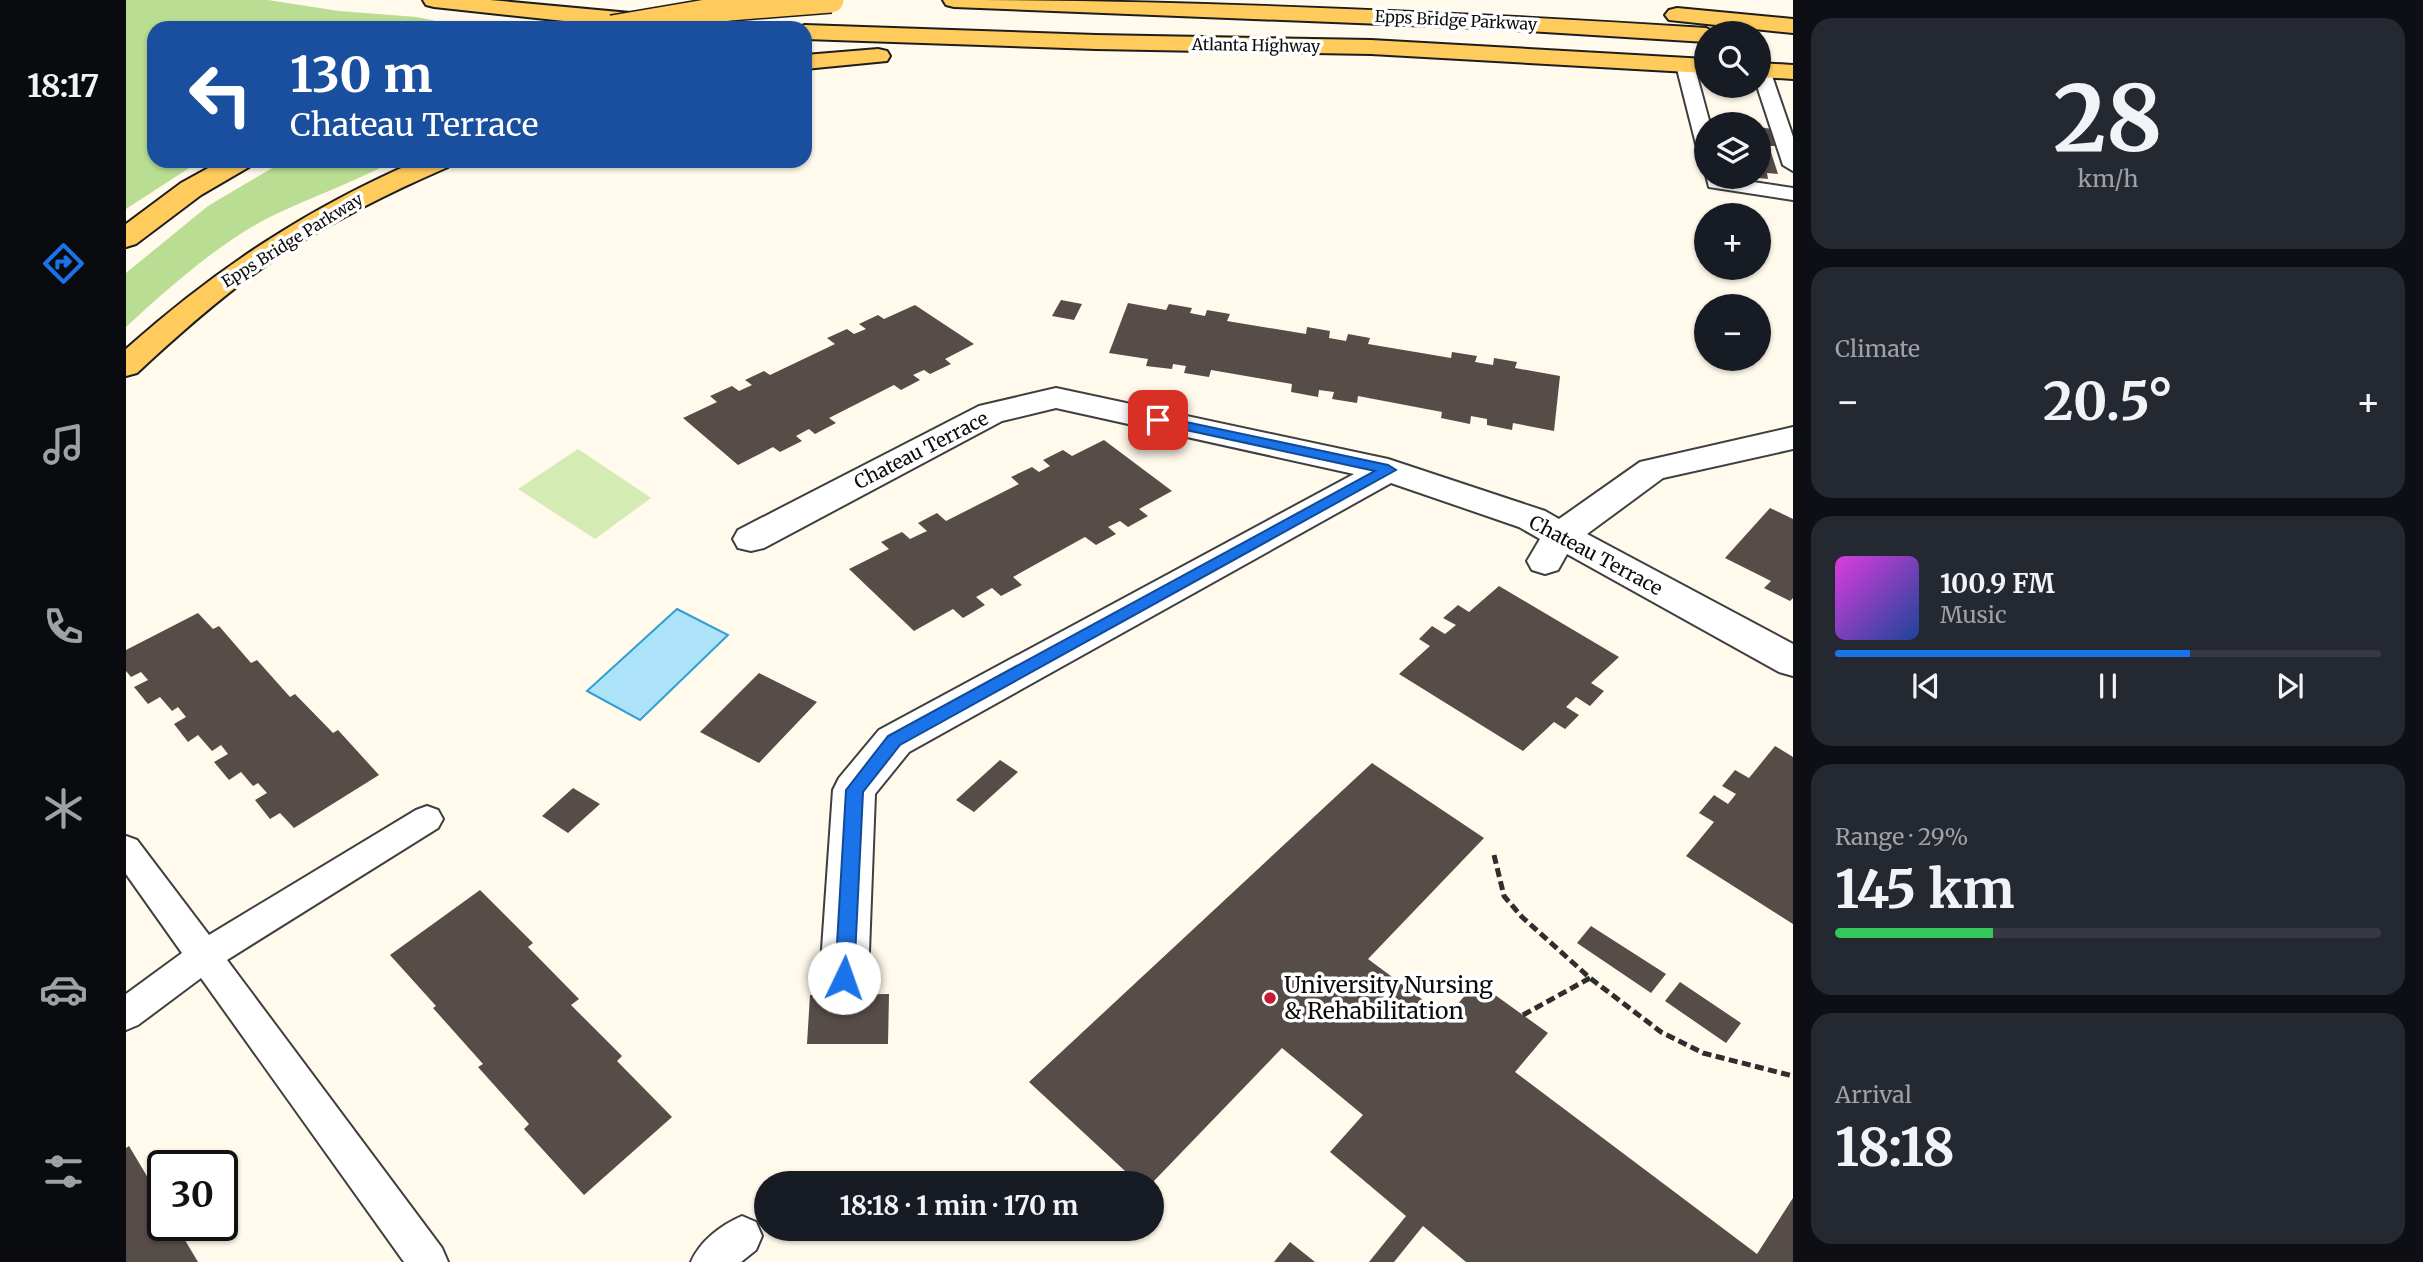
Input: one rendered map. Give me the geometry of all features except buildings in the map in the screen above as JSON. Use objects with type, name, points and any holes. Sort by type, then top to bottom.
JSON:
[{"type":"main road","points":[[434,0],[629,21]]},
{"type":"main road","points":[[653,21],[730,8],[831,0]]},
{"type":"main road","name":"Epps Bridge Parkway","points":[[954,0],[1482,21],[1694,33]]},
{"type":"main road","points":[[1578,5],[1793,26]]},
{"type":"main road","name":"Atlanta Highway","points":[[812,32],[1097,42],[1371,47],[1694,66]]},
{"type":"main road","points":[[1771,39],[1793,41]]},
{"type":"main road","points":[[812,61],[910,53],[1002,51],[1097,42]]},
{"type":"main road","points":[[1771,71],[1793,72]]},
{"type":"main road","points":[[126,238],[191,189],[228,168]]},
{"type":"main road","name":"Epps Bridge Parkway","points":[[126,366],[238,271],[371,190],[423,168]]},
{"type":"street","name":"Chateau Terrace","points":[[751,539],[991,413],[1056,398],[1388,470],[1532,519],[1553,548],[1793,662]]},
{"type":"street","points":[[1553,548],[1652,470],[1793,438]]},
{"type":"street","points":[[844,978],[854,790],[894,741],[1388,470]]},
{"type":"lane","points":[[1770,98],[1793,164]]},
{"type":"lane","points":[[1758,189],[1793,194]]},
{"type":"lane","points":[[126,1014],[204,956],[427,819]]},
{"type":"lane","points":[[126,849],[428,1262]]},
{"type":"lane","points":[[711,1262],[742,1236]]},
{"type":"path","points":[[1494,855],[1504,896],[1522,917],[1590,978],[1661,1032],[1703,1054],[1793,1076]]},
{"type":"path","points":[[1523,1015],[1590,978]]},
{"type":"green space","points":[[126,0],[268,0],[339,11],[436,21],[147,21],[147,168],[189,168],[126,209]]},
{"type":"green space","points":[[272,168],[380,168],[253,226],[195,267],[126,327],[126,273],[208,206]]},
{"type":"green space","points":[[578,449],[651,498],[595,539],[518,489]]},
{"type":"water","points":[[677,609],[728,635],[640,720],[587,691]]},
{"type":"place","name":"University Nursing & Rehabilitation","points":[[1270,998]]},
{"type":"route","points":[[844,978],[854,790],[894,741],[1388,470],[1158,420]]}]
